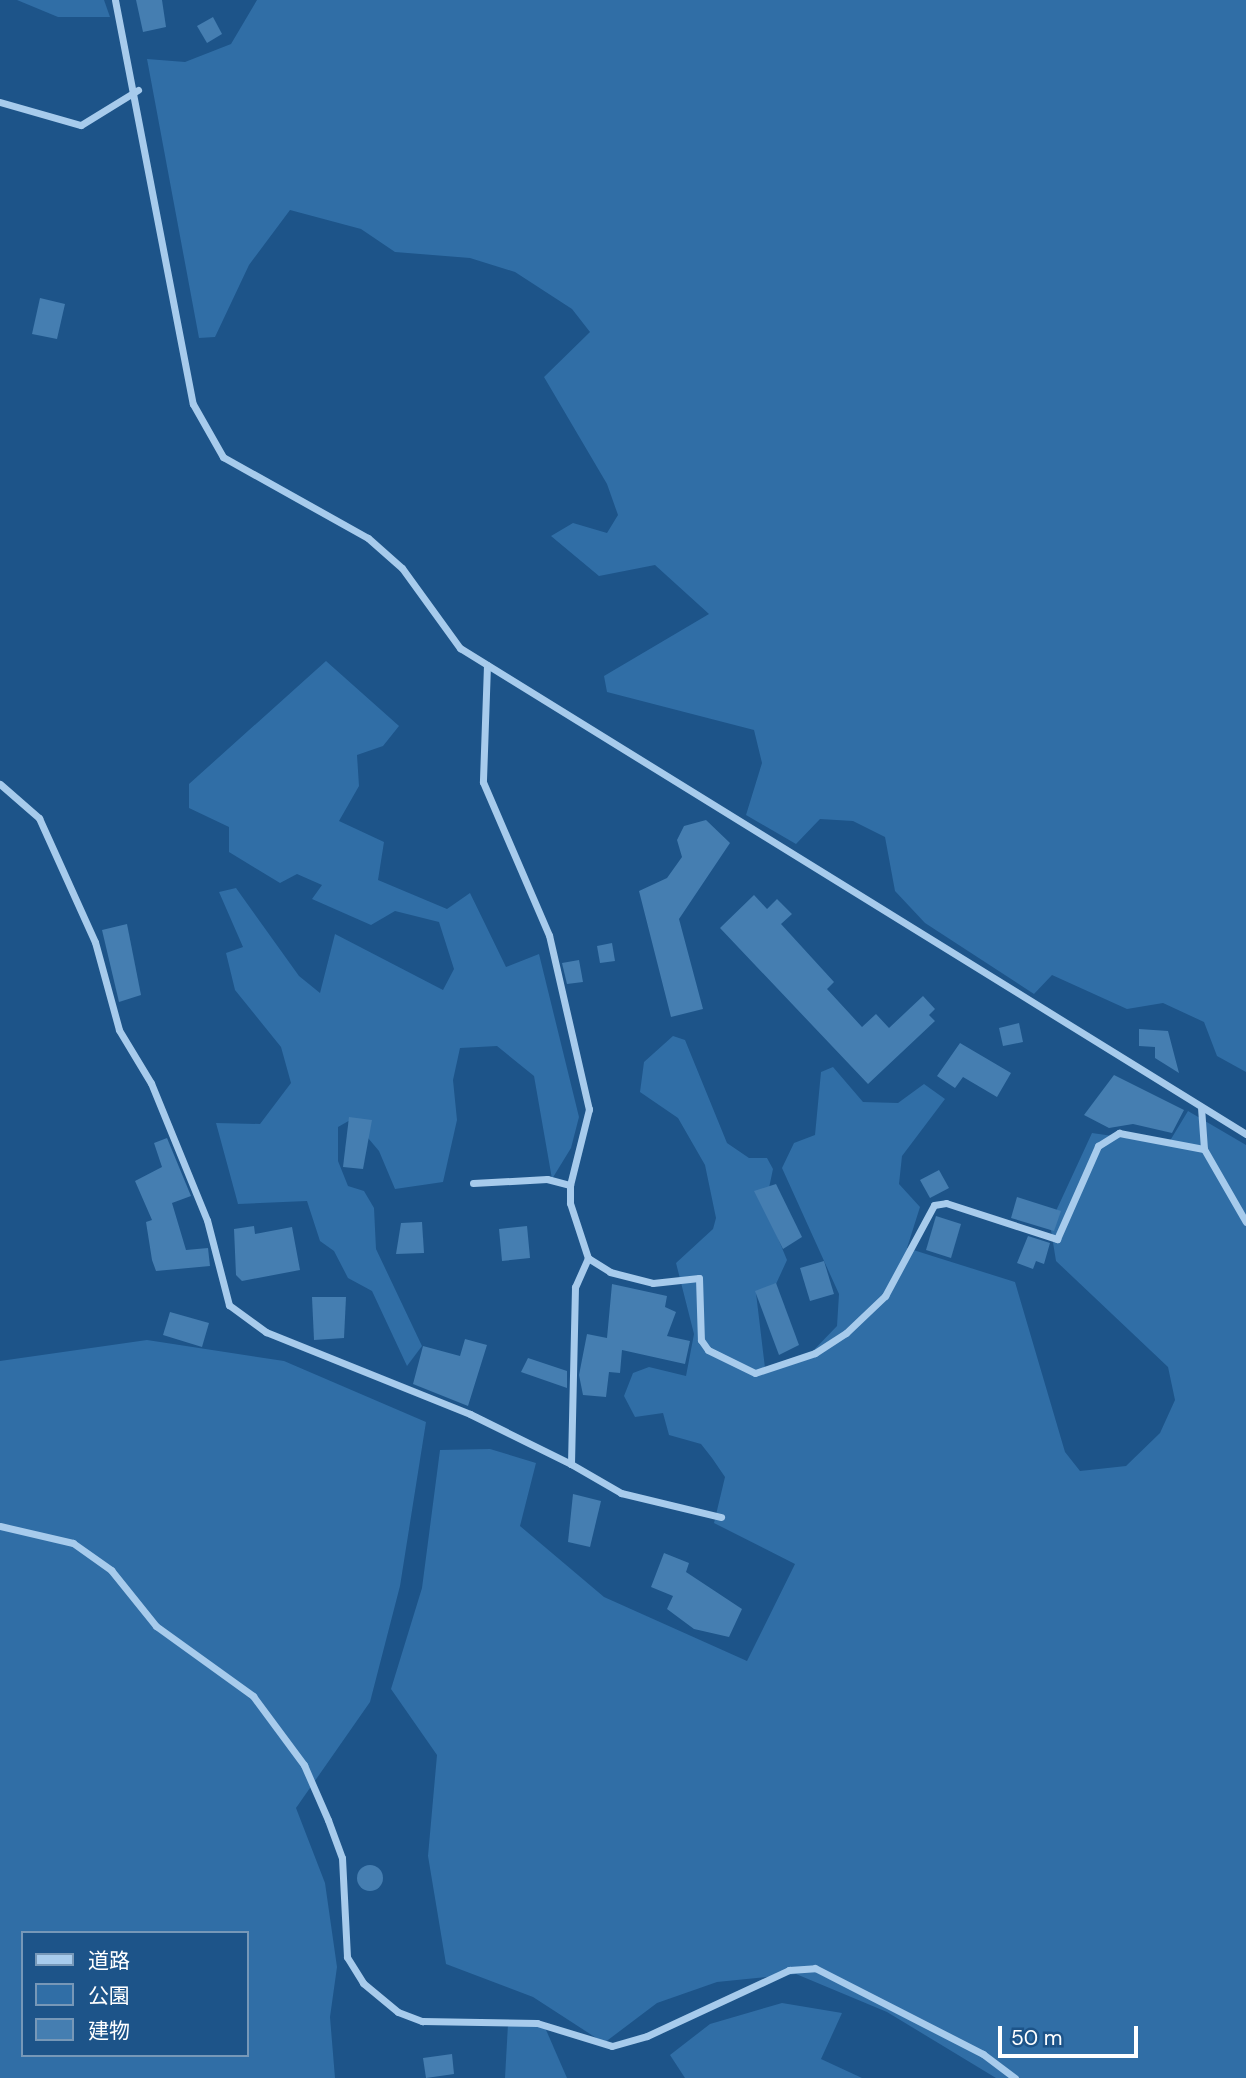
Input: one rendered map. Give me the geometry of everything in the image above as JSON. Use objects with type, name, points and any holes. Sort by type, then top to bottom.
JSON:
[{"type":"street","points":[[116,0],[138,90],[193,404],[210,440],[240,470],[368,538],[402,568],[444,631],[487,665],[1246,1134]]},
{"type":"street","points":[[0,102],[81,125],[138,90]]},
{"type":"street","points":[[487,665],[483,782],[549,935],[590,1109],[570,1185],[570,1203],[588,1258],[610,1272],[653,1283],[699,1278],[701,1339],[708,1350],[742,1370],[776,1370],[846,1333],[885,1296],[934,1205],[946,1202],[1057,1239],[1106,1137],[1142,1134],[1204,1149]]},
{"type":"street","points":[[0,784],[39,818],[95,942],[119,1030],[151,1083],[207,1220],[229,1305],[267,1332],[470,1414],[571,1464],[621,1493],[721,1517]]},
{"type":"street","points":[[1201,1107],[1204,1149],[1246,1222]]},
{"type":"street","points":[[473,1183],[547,1179],[570,1185]]},
{"type":"street","points":[[571,1464],[575,1287],[588,1258]]},
{"type":"street","points":[[0,1526],[73,1543],[111,1570],[156,1626],[253,1696],[304,1765],[342,1858],[347,1957],[363,1983],[398,2012],[422,2021],[537,2023],[612,2046],[647,2036],[789,1970],[815,1968],[971,2047],[1015,2078]]},
{"type":"green space","points":[[17,0],[104,0],[110,17],[58,17]]},
{"type":"green space","points":[[257,0],[1246,0],[1246,1072],[1217,1056],[1204,1022],[1163,1003],[1127,1009],[1052,975],[1034,994],[925,923],[895,891],[885,837],[853,821],[820,819],[796,844],[746,815],[762,763],[754,730],[607,692],[604,676],[709,614],[655,565],[599,576],[551,536],[573,523],[607,533],[618,515],[607,484],[544,377],[590,332],[572,309],[515,272],[470,258],[395,252],[361,229],[290,210],[249,265],[215,337],[199,338],[147,59],[185,62],[231,44]]},
{"type":"green space","points":[[326,661],[399,726],[383,746],[357,755],[359,786],[339,821],[384,842],[378,880],[447,909],[470,893],[506,967],[539,954],[579,1117],[571,1148],[552,1179],[534,1076],[497,1046],[460,1048],[453,1080],[457,1120],[443,1182],[395,1189],[379,1151],[352,1119],[338,1127],[338,1161],[348,1186],[364,1191],[374,1208],[376,1249],[422,1346],[407,1366],[372,1291],[348,1278],[334,1251],[320,1241],[307,1201],[238,1204],[216,1123],[260,1124],[291,1083],[281,1047],[235,990],[226,953],[243,947],[219,892],[236,888],[299,976],[320,993],[335,934],[443,990],[454,969],[439,922],[395,911],[371,925],[312,899],[322,885],[297,874],[280,883],[229,852],[229,827],[189,808],[189,784]]},
{"type":"green space","points":[[673,1036],[685,1040],[727,1143],[749,1158],[767,1158],[773,1169],[765,1207],[787,1260],[776,1284],[756,1293],[765,1368],[810,1354],[837,1326],[839,1294],[782,1168],[794,1143],[815,1135],[821,1072],[833,1067],[863,1102],[898,1103],[924,1084],[945,1099],[902,1156],[899,1184],[920,1207],[907,1248],[1015,1282],[1065,1452],[1080,1471],[1126,1466],[1160,1433],[1175,1400],[1168,1367],[1056,1261],[1050,1224],[1092,1133],[1168,1144],[1188,1111],[1246,1145],[1246,2078],[996,2078],[887,2012],[796,1974],[717,1982],[657,2003],[604,2043],[533,1997],[446,1964],[428,1856],[437,1755],[391,1689],[422,1588],[440,1450],[490,1449],[536,1463],[520,1526],[604,1597],[747,1661],[795,1564],[714,1523],[725,1477],[712,1458],[701,1444],[669,1435],[663,1413],[635,1417],[624,1396],[633,1373],[649,1367],[686,1376],[694,1334],[676,1263],[713,1229],[716,1218],[705,1165],[678,1118],[640,1092],[644,1062]]},
{"type":"green space","points":[[147,1340],[284,1361],[426,1422],[400,1586],[370,1702],[296,1808],[325,1883],[337,1967],[330,2017],[335,2078],[0,2078],[0,1361]]},
{"type":"green space","points":[[782,2003],[842,2013],[821,2059],[862,2078],[685,2078],[670,2055],[710,2024]]},
{"type":"green space","points":[[543,2023],[567,2078],[505,2078],[508,2024]]},
{"type":"building","points":[[136,0],[162,0],[166,27],[143,32]]},
{"type":"building","points":[[213,17],[222,34],[207,43],[197,26]]},
{"type":"building","points":[[40,298],[65,304],[57,339],[32,334]]},
{"type":"building","points":[[706,820],[730,843],[679,919],[703,1009],[671,1017],[639,891],[667,878],[682,857],[677,840],[684,826]]},
{"type":"building","points":[[754,895],[767,909],[777,899],[792,914],[781,924],[834,982],[827,989],[862,1027],[876,1014],[889,1028],[923,996],[935,1009],[929,1015],[935,1021],[868,1084],[720,928]]},
{"type":"building","points":[[127,924],[141,995],[119,1002],[102,930]]},
{"type":"building","points":[[612,943],[615,961],[600,963],[597,946]]},
{"type":"building","points":[[579,960],[583,982],[567,984],[562,963]]},
{"type":"building","points":[[1019,1023],[1023,1042],[1003,1046],[999,1028]]},
{"type":"building","points":[[1139,1029],[1168,1031],[1179,1073],[1155,1058],[1155,1047],[1139,1046]]},
{"type":"building","points":[[960,1043],[1011,1073],[997,1097],[963,1077],[955,1088],[937,1076]]},
{"type":"building","points":[[1114,1075],[1184,1110],[1172,1133],[1133,1124],[1109,1128],[1084,1115]]},
{"type":"building","points":[[349,1117],[372,1120],[363,1169],[343,1167]]},
{"type":"building","points":[[167,1138],[191,1196],[172,1203],[186,1250],[208,1248],[210,1266],[156,1271],[152,1260],[146,1222],[152,1220],[135,1181],[162,1167],[154,1143]]},
{"type":"building","points":[[939,1170],[949,1188],[930,1198],[920,1180]]},
{"type":"building","points":[[776,1184],[802,1237],[783,1249],[754,1191]]},
{"type":"building","points":[[1017,1197],[1061,1211],[1054,1231],[1011,1218]]},
{"type":"building","points":[[936,1216],[961,1224],[951,1258],[926,1250]]},
{"type":"building","points":[[422,1222],[424,1253],[396,1254],[401,1223]]},
{"type":"building","points":[[254,1226],[255,1234],[292,1227],[300,1270],[242,1281],[236,1275],[234,1229]]},
{"type":"building","points":[[527,1226],[530,1258],[502,1261],[499,1229]]},
{"type":"building","points":[[1028,1236],[1050,1243],[1044,1264],[1036,1261],[1033,1269],[1017,1263]]},
{"type":"building","points":[[824,1261],[834,1294],[810,1301],[800,1268]]},
{"type":"building","points":[[776,1283],[799,1345],[779,1355],[755,1291]]},
{"type":"building","points":[[612,1284],[667,1296],[665,1307],[676,1312],[667,1336],[690,1341],[685,1364],[622,1350],[620,1373],[609,1372],[606,1397],[583,1395],[579,1375],[587,1334],[607,1338]]},
{"type":"building","points":[[312,1297],[346,1297],[344,1338],[314,1340]]},
{"type":"building","points":[[170,1312],[209,1323],[202,1347],[163,1335]]},
{"type":"building","points":[[465,1339],[487,1345],[468,1406],[413,1384],[423,1346],[460,1356]]},
{"type":"building","points":[[528,1358],[567,1371],[567,1388],[521,1372]]},
{"type":"building","points":[[573,1494],[601,1501],[590,1547],[568,1542]]},
{"type":"building","points":[[664,1553],[689,1563],[686,1572],[742,1609],[729,1637],[694,1629],[667,1609],[673,1596],[651,1587]]},
{"type":"building","points":[[370,1865],[379,1869],[383,1878],[379,1887],[370,1891],[361,1887],[357,1878],[361,1869]]},
{"type":"building","points":[[452,2054],[454,2074],[426,2078],[423,2058]]}]
